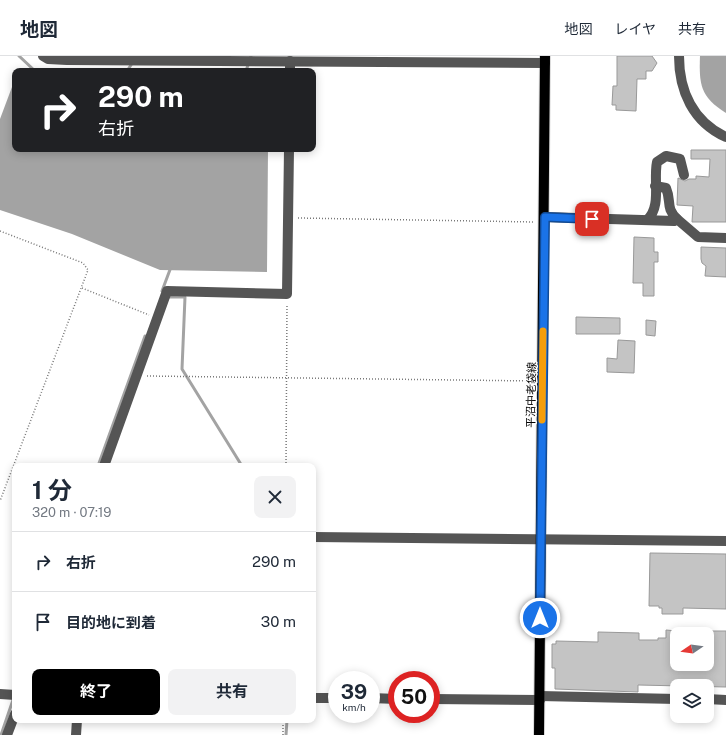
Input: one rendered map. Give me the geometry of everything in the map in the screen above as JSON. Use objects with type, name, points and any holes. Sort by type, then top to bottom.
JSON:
[{"type":"main road","name":"平沼中老袋線","points":[[539,735],[540,539],[545,220],[545,60]]},
{"type":"street","points":[[43,56],[48,59],[67,60],[257,58],[290,66],[545,60]]},
{"type":"street","points":[[678,56],[681,85],[688,103],[715,132],[726,137]]},
{"type":"street","points":[[105,463],[167,291],[287,294],[289,152]]},
{"type":"street","points":[[647,220],[653,216],[655,207],[657,162],[661,158],[670,155],[680,159],[683,164],[684,174]]},
{"type":"street","points":[[655,186],[666,188],[670,213],[698,237],[726,238]]},
{"type":"street","points":[[545,220],[674,221],[677,219]]},
{"type":"street","points":[[316,537],[726,541]]},
{"type":"street","points":[[0,694],[12,695]]},
{"type":"street","points":[[316,698],[328,698]]},
{"type":"street","points":[[440,699],[670,699]]},
{"type":"street","points":[[714,699],[726,700]]},
{"type":"street","points":[[7,735],[12,722]]},
{"type":"street","points":[[76,735],[77,723]]},
{"type":"path","points":[[288,218],[545,220]]},
{"type":"path","points":[[0,231],[83,263],[88,270],[15,463]]},
{"type":"path","points":[[82,288],[158,318]]},
{"type":"path","points":[[286,463],[287,294]]},
{"type":"path","points":[[137,375],[543,381]]},
{"type":"path","points":[[0,501],[12,470]]},
{"type":"path","points":[[283,723],[283,735]]},
{"type":"shaded area","points":[[700,56],[726,56],[726,113],[711,101],[703,89],[700,74]]},
{"type":"shaded area","points":[[12,87],[12,152],[268,152],[267,272],[160,270],[72,234],[0,210],[0,119]]},
{"type":"building","points":[[617,56],[652,56],[657,63],[652,71],[646,71],[646,79],[637,79],[636,111],[616,110],[616,105],[612,105],[613,86],[617,86]]},
{"type":"building","points":[[691,150],[726,150],[726,222],[692,222],[693,206],[677,205],[678,178],[685,181],[689,179],[696,179],[696,176],[709,177],[710,159],[691,159]]},
{"type":"building","points":[[634,237],[654,238],[654,252],[658,252],[658,262],[654,262],[654,296],[643,296],[643,283],[633,283]]},
{"type":"building","points":[[701,247],[726,248],[726,277],[705,276],[706,266],[702,263]]},
{"type":"building","points":[[576,317],[620,318],[620,334],[576,334]]},
{"type":"building","points":[[646,320],[656,321],[655,336],[646,335]]},
{"type":"building","points":[[618,340],[635,341],[634,373],[607,372],[607,358],[617,359]]},
{"type":"building","points":[[650,553],[726,554],[726,609],[683,608],[683,614],[662,614],[662,608],[659,608],[659,606],[649,606]]},
{"type":"building","points":[[666,630],[670,630],[670,671],[714,671],[714,631],[726,631],[726,687],[714,687],[714,679],[670,679],[670,686],[638,685],[638,692],[555,689],[555,668],[552,668],[552,644],[556,644],[556,641],[598,642],[598,632],[639,633],[639,640],[658,640],[658,638],[666,638]]},
{"type":"waterway","points":[[19,56],[32,68]]},
{"type":"waterway","points":[[247,68],[251,56]]},
{"type":"waterway","points":[[129,68],[133,62]]},
{"type":"waterway","points":[[162,291],[171,267]]},
{"type":"waterway","points":[[168,297],[185,297],[182,369],[240,463]]},
{"type":"waterway","points":[[99,463],[145,336]]},
{"type":"waterway","points":[[1,735],[12,703]]},
{"type":"waterway","points":[[286,735],[287,723]]},
{"type":"slow traffic","points":[[542,420],[543,331]]},
{"type":"route","points":[[540,618],[545,217],[592,219]]}]
